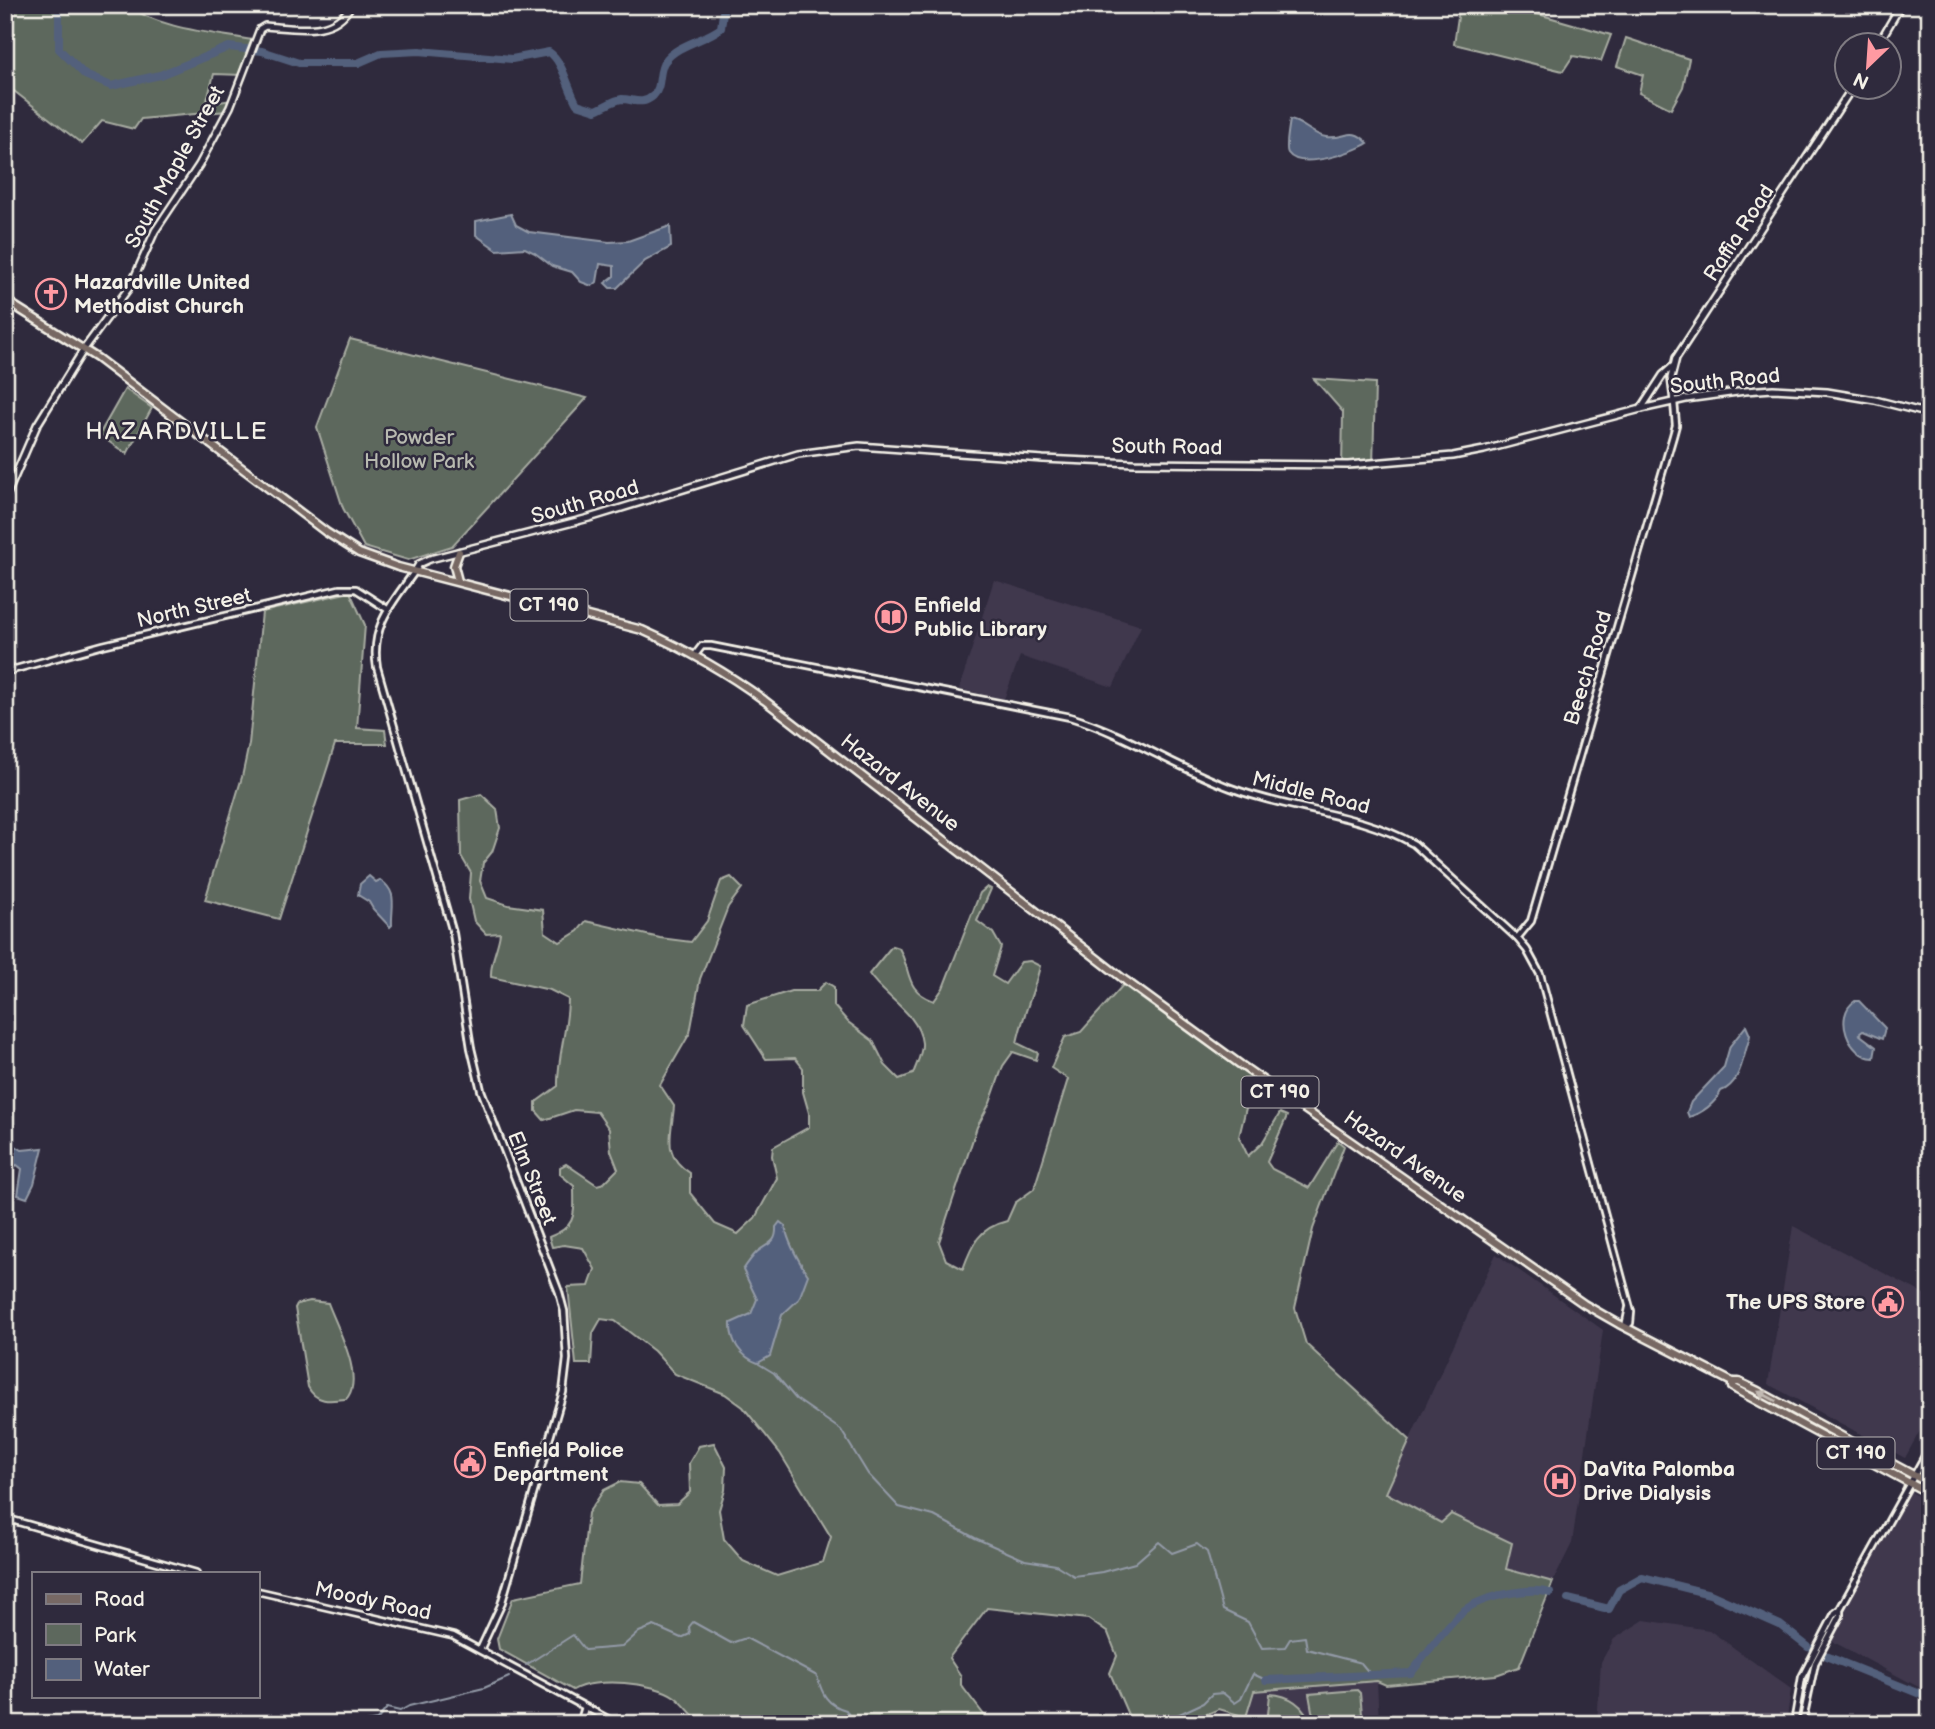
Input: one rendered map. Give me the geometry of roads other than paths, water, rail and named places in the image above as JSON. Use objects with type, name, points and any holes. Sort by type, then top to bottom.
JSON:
[{"type":"main road","name":"South Maple Street","points":[[5,499],[37,425],[84,349],[131,285],[155,231],[199,164],[230,107],[260,29],[265,26],[318,29],[331,26],[351,5]]},
{"type":"main road","points":[[1885,32],[1901,5]]},
{"type":"main road","name":"Raffia Road","points":[[1641,409],[1663,374],[1672,367],[1843,102]]},
{"type":"main road","name":"Hazard Avenue","points":[[5,300],[84,349],[343,544],[373,559],[642,630],[695,655],[764,700],[1205,1040],[1580,1301],[1732,1382],[1738,1382],[1801,1413],[1930,1484]]},
{"type":"main road","points":[[1672,367],[1674,402]]},
{"type":"main road","name":"South Road","points":[[415,571],[419,564],[430,559],[589,518],[798,454],[832,449],[873,447],[1136,463],[1348,465],[1453,456],[1641,409],[1745,391],[1800,390],[1875,400],[1930,414]]},
{"type":"main road","points":[[458,581],[454,566],[459,552]]},
{"type":"main road","name":"Hazard Avenue","points":[[1732,1382],[1732,1387],[1930,1494]]},
{"type":"main road","points":[[1781,1413],[1801,1413]]},
{"type":"street","name":"Beech Road","points":[[1517,939],[1531,921],[1653,506],[1676,425],[1674,402]]},
{"type":"street","name":"Elm Street","points":[[415,571],[380,622],[375,653],[453,933],[475,1065],[491,1118],[559,1292],[567,1359],[561,1402],[501,1605],[480,1650]]},
{"type":"street","name":"North Street","points":[[5,672],[103,645],[339,589],[356,589],[387,609]]},
{"type":"street","name":"Middle Road","points":[[695,655],[702,646],[711,646],[1070,717],[1089,723],[1232,789],[1353,819],[1396,834],[1414,844],[1517,939],[1541,978],[1629,1308],[1626,1327]]},
{"type":"street","points":[[1794,1724],[1798,1695],[1808,1662],[1930,1447]]},
{"type":"street","points":[[5,1518],[193,1572]]},
{"type":"street","name":"Moody Road","points":[[259,1592],[361,1617],[436,1631],[480,1650]]},
{"type":"street","points":[[1802,1724],[1815,1663],[1840,1616],[1840,1609]]},
{"type":"street","points":[[480,1650],[617,1724]]},
{"type":"street","points":[[580,1724],[585,1707]]},
{"type":"water","points":[[1290,120],[1321,136],[1353,134],[1368,143],[1327,158],[1294,158],[1287,151]]},
{"type":"water","points":[[511,214],[516,225],[529,232],[609,242],[628,241],[670,226],[671,247],[645,261],[617,288],[610,288],[605,283],[614,276],[614,266],[600,264],[597,282],[592,286],[581,282],[572,272],[552,266],[525,248],[497,250],[476,235],[476,221]]},
{"type":"water","points":[[369,876],[376,882],[380,880],[390,890],[393,900],[390,927],[369,902],[358,895],[360,884]]},
{"type":"water","points":[[1859,1001],[1885,1028],[1882,1039],[1863,1031],[1859,1034],[1876,1047],[1874,1058],[1857,1051],[1846,1034],[1845,1016],[1848,1007]]},
{"type":"water","points":[[1746,1026],[1750,1035],[1737,1077],[1708,1107],[1689,1117],[1687,1112],[1691,1102],[1724,1067],[1730,1046]]},
{"type":"water","points":[[5,1139],[22,1150],[43,1148],[34,1184],[27,1198],[18,1195],[22,1169],[17,1165],[11,1169],[12,1190],[5,1194]]},
{"type":"water","points":[[780,1222],[785,1226],[788,1239],[808,1275],[799,1299],[782,1315],[770,1356],[758,1363],[746,1357],[738,1348],[732,1336],[731,1323],[751,1314],[757,1299],[743,1270],[757,1252],[773,1240]]},
{"type":"waterway","points":[[61,5],[59,49],[85,75],[111,86],[160,75],[229,47],[262,51],[299,63],[358,63],[381,53],[419,51],[512,59],[549,52],[562,68],[577,104],[596,110],[619,100],[641,101],[653,96],[658,88],[665,61],[677,50],[721,28],[724,5]]},
{"type":"waterway","points":[[759,1364],[774,1373],[796,1399],[841,1430],[868,1474],[899,1507],[934,1516],[1025,1560],[1056,1565],[1074,1576],[1135,1563],[1159,1542],[1172,1553],[1197,1544],[1207,1552],[1223,1610],[1248,1622],[1262,1648],[1285,1647],[1290,1639],[1305,1637],[1307,1649],[1361,1663],[1372,1676]]},
{"type":"waterway","points":[[1568,1599],[1609,1609],[1619,1590],[1642,1577],[1710,1594],[1780,1625],[1808,1647]]},
{"type":"waterway","points":[[1266,1680],[1411,1673],[1447,1627],[1469,1607],[1504,1594],[1530,1591],[1550,1593]]},
{"type":"waterway","points":[[526,1665],[573,1635],[585,1650],[622,1647],[639,1632],[654,1626],[681,1638],[690,1634],[689,1627],[693,1622],[731,1643],[746,1638],[817,1676],[823,1693],[830,1702],[846,1710],[851,1719],[863,1724]]},
{"type":"waterway","points":[[1826,1656],[1930,1698]]},
{"type":"waterway","points":[[1158,1724],[1203,1703],[1212,1694],[1223,1693],[1235,1703],[1241,1699],[1253,1674],[1266,1680]]},
{"type":"waterway","points":[[353,1724],[377,1720],[387,1708],[400,1711],[409,1706],[484,1688],[509,1677]]},
{"type":"place","name":"Hazardville United Methodist Church","points":[[51,294]]},
{"type":"place","name":"Enfield Public Library","points":[[891,617]]},
{"type":"place","name":"The UPS Store","points":[[1888,1302]]},
{"type":"place","name":"Enfield Police Department","points":[[470,1462]]},
{"type":"place","name":"DaVita Palomba Drive Dialysis","points":[[1560,1481]]},
{"type":"district","name":"HAZARDVILLE","points":[[177,431]]},
{"type":"park label","name":"Powder Hollow Park","points":[[419,449]]}]
